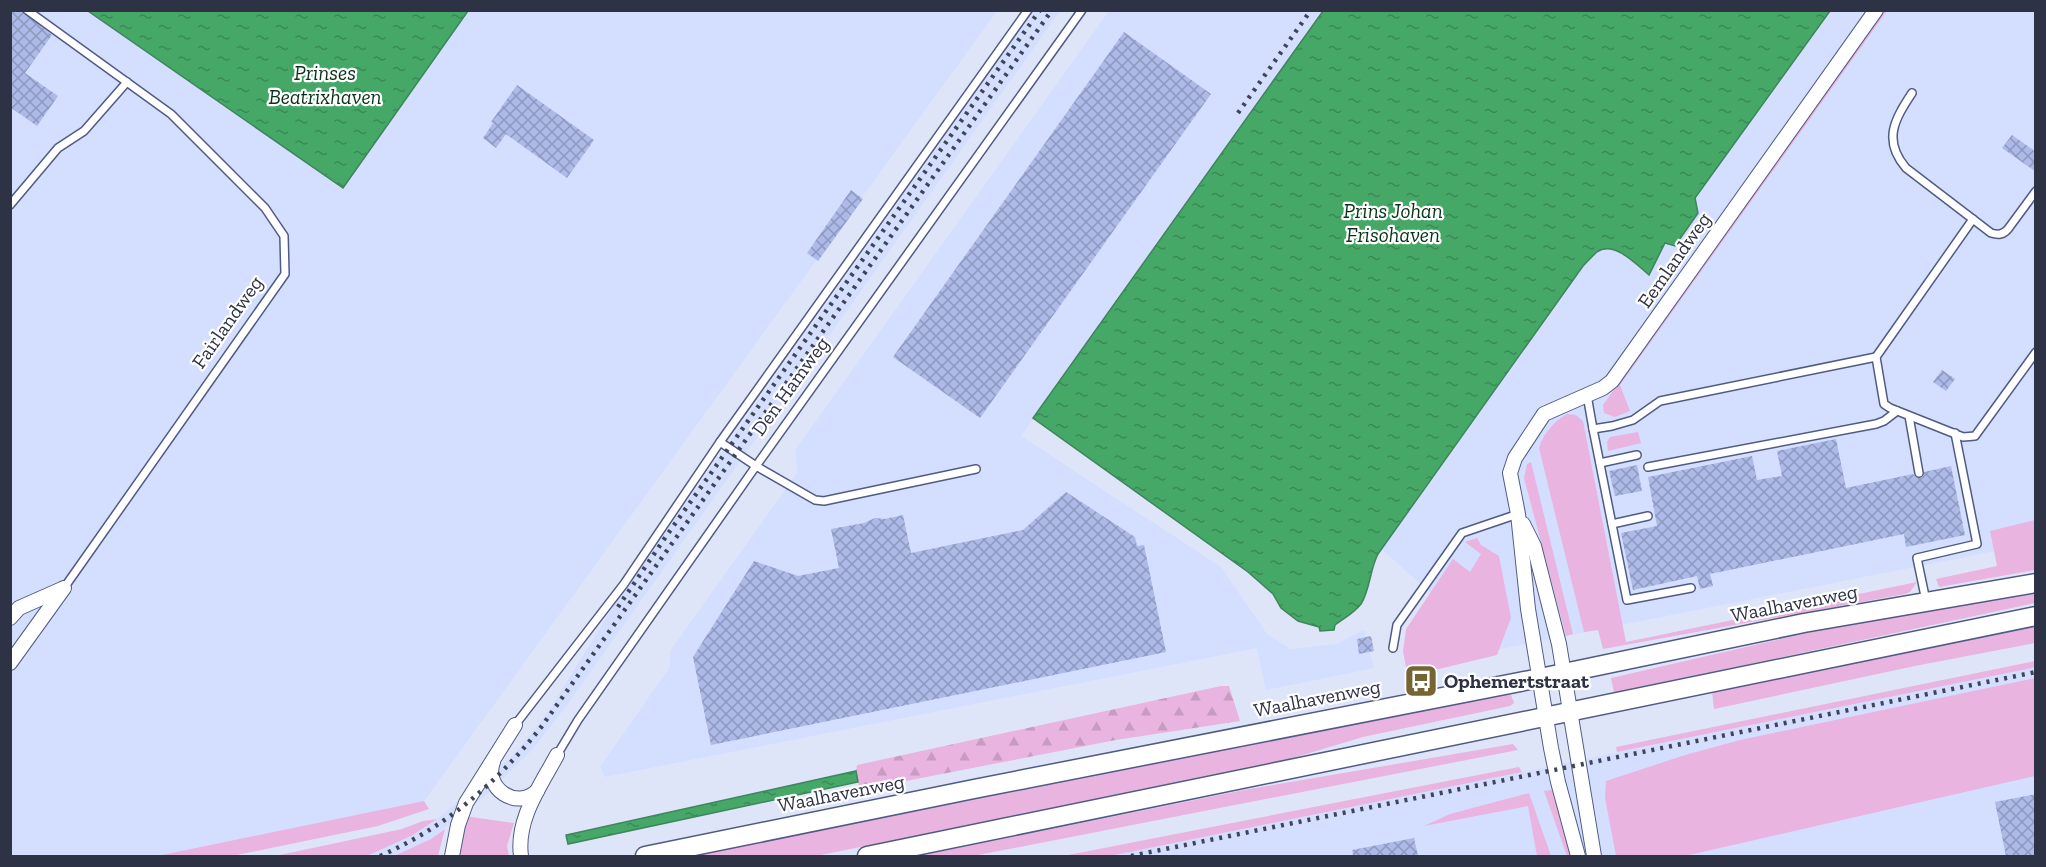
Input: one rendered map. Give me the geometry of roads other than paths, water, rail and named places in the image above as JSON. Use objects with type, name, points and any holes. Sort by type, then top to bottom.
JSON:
[{"type":"street","name":"Eemlandweg","points":[[1546,716],[1525,593],[1518,514],[1510,479],[1515,458],[1544,414],[1587,396],[1612,381],[1876,10]]},
{"type":"street","name":"Eemlandweg","points":[[1518,514],[1534,546],[1559,644],[1570,712]]},
{"type":"street","name":"Waalhavenweg","points":[[645,856],[1540,678],[1804,622],[2036,583]]},
{"type":"street","points":[[10,618],[19,608],[64,588]]},
{"type":"street","name":"Fairlandweg","points":[[10,663],[64,588]]},
{"type":"street","points":[[867,856],[2036,616]]},
{"type":"street","points":[[1570,712],[1594,856]]},
{"type":"street","points":[[1546,716],[1558,782],[1578,856]]},
{"type":"street","points":[[452,856],[462,811],[471,792],[515,725]]},
{"type":"street","points":[[497,754],[491,771],[497,789],[517,798],[530,796],[538,790]]},
{"type":"street","name":"Den Hamweg","points":[[521,856],[519,841],[524,818],[557,755]]},
{"type":"lane","name":"Fairlandweg","points":[[27,10],[171,114],[266,208],[284,236],[285,274],[64,588]]},
{"type":"lane","name":"Den Hamweg","points":[[515,725],[624,584],[720,442],[1028,10]]},
{"type":"lane","name":"Den Hamweg","points":[[557,755],[578,720],[756,466],[1082,10]]},
{"type":"lane","points":[[10,204],[58,148],[84,132],[127,82]]},
{"type":"lane","points":[[1912,93],[1894,123],[1893,139],[1900,161],[1906,168],[1991,233],[1997,235],[2004,233],[2036,191]]},
{"type":"lane","points":[[1593,429],[1633,420],[1660,401],[1876,357],[1973,219]]},
{"type":"lane","points":[[1876,357],[1884,404],[1909,416],[1969,437],[1980,432],[2036,352]]},
{"type":"lane","points":[[1587,396],[1627,600],[1690,588]]},
{"type":"lane","points":[[1648,467],[1876,424],[1897,411]]},
{"type":"lane","points":[[1909,416],[1919,473]]},
{"type":"lane","points":[[1926,601],[1917,558],[1977,544],[1954,433]]},
{"type":"lane","points":[[720,442],[805,496],[824,501],[976,469]]},
{"type":"lane","points":[[1599,463],[1637,455]]},
{"type":"lane","points":[[1393,648],[1397,625],[1462,533],[1518,514]]},
{"type":"lane","points":[[1612,524],[1648,516]]},
{"type":"water","name":"Prinses Beatrixhaven","points":[[88,11],[468,11],[343,188]]},
{"type":"water","name":"Prins Johan Frisohaven","points":[[1323,11],[1830,11],[1695,198],[1698,213],[1675,246],[1665,243],[1649,275],[1625,255],[1611,249],[1597,252],[1583,266],[1378,554],[1361,604],[1335,625],[1334,630],[1320,631],[1319,627],[1298,621],[1281,608],[1273,594],[1248,572],[1033,418]]},
{"type":"water","points":[[856,771],[858,782],[568,844],[566,835]]},
{"type":"railway","points":[[618,607],[1040,10]]},
{"type":"railway","points":[[380,856],[427,831],[469,801],[507,766],[542,726],[1052,10]]},
{"type":"railway","points":[[1238,113],[1311,10]]},
{"type":"railway","points":[[1131,856],[2036,672]]},
{"type":"place","name":"Ophemertstraat","points":[[1421,681]]}]
